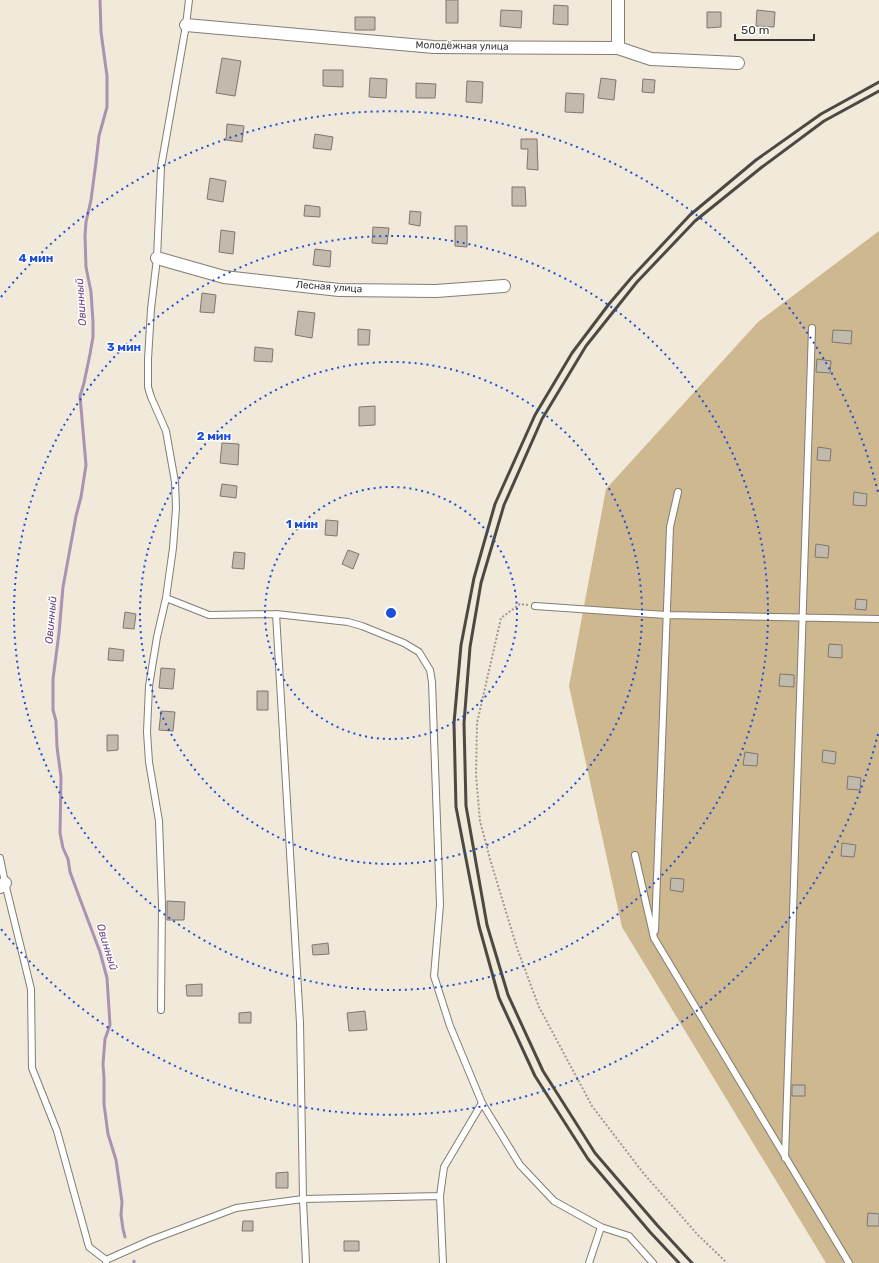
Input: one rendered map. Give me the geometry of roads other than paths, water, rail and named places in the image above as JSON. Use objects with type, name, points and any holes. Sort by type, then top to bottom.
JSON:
[{"type":"street","points":[[618,0],[618,48]]},
{"type":"street","name":"Молодёжная улица","points":[[186,25],[434,47],[618,48],[652,59],[738,63]]},
{"type":"street","name":"Лесная улица","points":[[157,258],[224,277],[339,290],[436,291],[504,286]]},
{"type":"lane","points":[[161,1010],[162,904],[159,821],[149,762],[147,732],[149,686],[157,637],[166,598],[173,548],[176,508],[175,482],[166,431],[148,387],[148,359],[150,316],[157,258],[161,167],[189,0]]},
{"type":"lane","points":[[785,1158],[812,328]]},
{"type":"lane","points":[[654,938],[670,527],[678,492]]},
{"type":"lane","points":[[166,598],[209,615],[276,614],[348,622],[404,643],[419,652],[430,670],[432,682],[440,905],[434,976],[450,1026],[482,1103],[520,1165],[554,1201],[601,1227],[629,1236],[653,1263]]},
{"type":"lane","points":[[535,606],[666,616],[879,619]]},
{"type":"lane","points":[[276,614],[300,1023],[303,1199],[306,1263]]},
{"type":"lane","points":[[634,855],[654,938],[849,1263]]},
{"type":"lane","points":[[0,858],[2,885],[31,989],[32,1068],[57,1131],[89,1247],[106,1261],[151,1240],[236,1208],[303,1199],[440,1196]]},
{"type":"lane","points":[[443,1263],[440,1196],[444,1167],[482,1103]]},
{"type":"lane","points":[[588,1263],[601,1227]]},
{"type":"waterway","name":"Овинный","points":[[100,0],[101,32],[107,76],[107,107],[99,136],[85,236],[86,267],[91,292],[93,322],[93,337],[80,396],[86,465],[63,587],[53,679],[53,710],[56,721],[57,747],[61,777],[60,833],[63,848],[68,859],[70,872],[100,952],[107,978],[110,1025],[105,1039],[103,1064],[104,1104],[108,1134],[116,1160],[122,1202],[121,1215],[125,1237]]},
{"type":"railway","points":[[679,1263],[650,1232],[588,1159],[535,1076],[499,998],[479,926],[456,807],[454,723],[461,645],[474,578],[495,504],[535,415],[572,353],[609,304],[632,277],[690,215],[756,160],[821,114],[879,82]]},
{"type":"railway","points":[[692,1263],[595,1153],[543,1071],[508,995],[487,925],[466,806],[464,723],[470,647],[481,583],[504,505],[542,419],[586,346],[637,282],[695,221],[762,167],[824,121],[879,91]]}]
